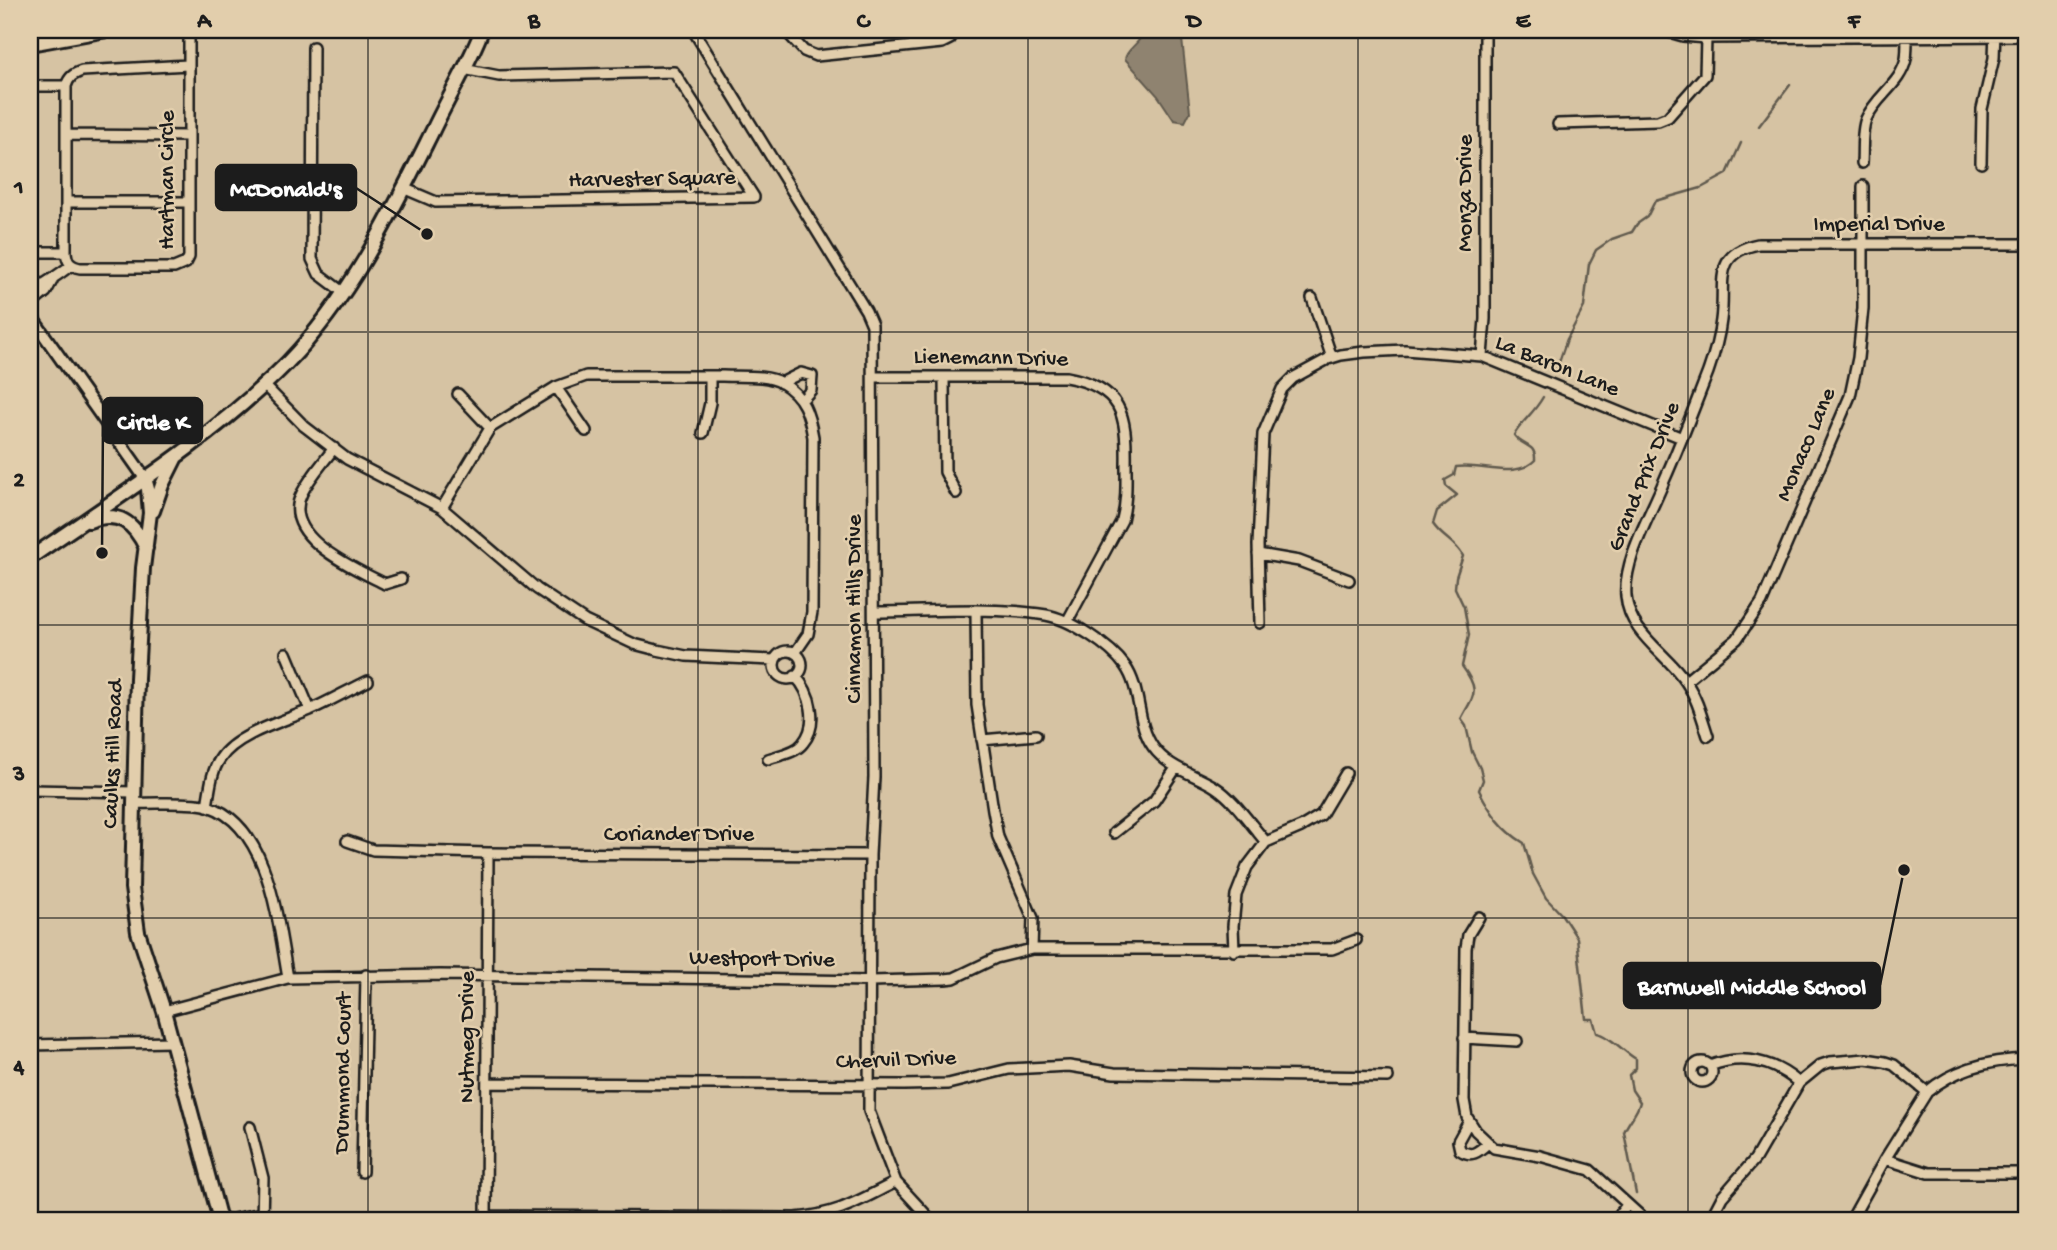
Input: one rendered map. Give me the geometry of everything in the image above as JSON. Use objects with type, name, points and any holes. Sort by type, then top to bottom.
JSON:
[{"type":"highway","points":[[30,34],[41,30]]},
{"type":"main road","points":[[30,44],[107,30]]},
{"type":"main road","points":[[30,558],[213,429],[292,357],[344,293],[375,244],[481,31]]},
{"type":"main road","points":[[149,525],[162,485],[178,454]]},
{"type":"main road","name":"Caulks Hill Road","points":[[145,478],[150,501],[137,678],[132,888],[137,921],[220,1220]]},
{"type":"main road","points":[[76,527],[94,519],[108,517],[125,521],[136,528],[146,548]]},
{"type":"street","points":[[785,30],[804,51],[816,56],[942,43],[950,38],[955,30]]},
{"type":"street","name":"Monza Drive","points":[[1482,356],[1485,319],[1485,30]]},
{"type":"street","points":[[1661,30],[1706,38],[1838,34],[1907,37],[1995,33],[2027,36]]},
{"type":"street","name":"Hartman Circle","points":[[71,265],[80,268],[181,266],[189,257],[186,32]]},
{"type":"street","name":"Cinnamon Hills Drive","points":[[698,32],[872,325],[874,776],[870,855],[869,1111],[896,1182],[931,1220]]},
{"type":"street","points":[[1982,163],[1982,109],[1994,58],[1995,33]]},
{"type":"street","points":[[1862,163],[1865,121],[1877,101],[1897,81],[1902,71],[1906,59],[1907,37]]},
{"type":"street","points":[[1558,124],[1648,123],[1668,117],[1705,75],[1706,38]]},
{"type":"street","points":[[313,47],[312,259],[320,274],[344,293]]},
{"type":"street","points":[[30,294],[71,265],[66,252],[68,80],[82,71],[188,65]]},
{"type":"street","name":"Harvester Square","points":[[403,188],[436,202],[754,197],[674,72],[499,76],[463,69]]},
{"type":"street","points":[[30,86],[66,86]]},
{"type":"street","points":[[66,135],[188,136]]},
{"type":"street","name":"Monaco Lane","points":[[1686,681],[1737,639],[1762,602],[1850,396],[1858,358],[1863,308],[1863,186]]},
{"type":"street","points":[[67,202],[188,202]]},
{"type":"street","name":"Imperial Drive","points":[[1733,254],[1758,244],[2027,244]]},
{"type":"street","points":[[30,252],[66,252]]},
{"type":"street","name":"Grand Prix Drive","points":[[1708,736],[1686,681],[1639,630],[1626,598],[1626,573],[1715,352],[1721,318],[1723,275],[1733,254]]},
{"type":"street","points":[[30,305],[46,292],[52,281]]},
{"type":"street","points":[[1312,298],[1332,358]]},
{"type":"street","name":"Caulks Hill Road","points":[[30,315],[145,478]]},
{"type":"street","name":"La Baron Lane","points":[[1260,623],[1258,554],[1263,435],[1282,389],[1293,377],[1332,358],[1364,352],[1405,350],[1482,356],[1682,438]]},
{"type":"street","points":[[782,383],[801,373],[812,376],[811,390],[802,400]]},
{"type":"street","points":[[442,508],[490,428],[556,387],[586,376],[756,377],[782,383],[802,400],[808,412],[813,437],[812,612],[808,634],[795,653]]},
{"type":"street","points":[[703,433],[710,403],[710,376]]},
{"type":"street","name":"Lienemann Drive","points":[[873,377],[1066,377],[1090,381],[1108,393],[1123,417],[1127,447],[1126,505],[1122,520],[1067,622]]},
{"type":"street","points":[[944,378],[944,472],[956,493]]},
{"type":"street","points":[[264,385],[304,426],[347,459],[442,508],[537,589],[632,648],[686,656],[774,660],[784,651],[800,657],[802,666],[795,677],[780,677],[774,670],[774,660]]},
{"type":"street","points":[[556,387],[586,431]]},
{"type":"street","points":[[458,394],[490,428]]},
{"type":"street","points":[[334,449],[300,495],[299,515],[304,530],[317,545],[385,584],[401,579]]},
{"type":"street","points":[[1258,554],[1298,561],[1349,580]]},
{"type":"street","points":[[874,612],[1047,615],[1067,622],[1108,648],[1126,667],[1135,688],[1143,730],[1154,749],[1176,768],[1217,789],[1266,842]]},
{"type":"street","points":[[976,612],[977,705],[998,837],[1033,918],[1032,949]]},
{"type":"street","points":[[286,653],[310,710]]},
{"type":"street","points":[[768,759],[795,750],[804,742],[810,723],[811,701],[801,682],[795,677]]},
{"type":"street","points":[[207,806],[214,773],[226,751],[257,732],[310,710],[368,681]]},
{"type":"street","points":[[982,740],[1036,735]]},
{"type":"street","points":[[1114,833],[1154,800],[1176,768]]},
{"type":"street","points":[[1234,951],[1233,926],[1240,883],[1266,842],[1321,815],[1346,773]]},
{"type":"street","points":[[30,790],[134,797],[207,806],[230,818],[256,847],[272,893],[288,978]]},
{"type":"street","name":"Coriander Drive","points":[[347,841],[373,850],[870,855]]},
{"type":"street","name":"Nutmeg Drive","points":[[486,1218],[488,853]]},
{"type":"street","points":[[1479,918],[1468,935],[1466,948],[1464,1100],[1469,1121],[1494,1148],[1540,1156],[1590,1170],[1645,1220]]},
{"type":"street","name":"Westport Drive","points":[[164,1011],[288,978],[366,975],[871,981],[954,978],[996,958],[1032,949],[1332,949],[1356,940]]},
{"type":"street","name":"Drummond Court","points":[[362,1171],[366,975]]},
{"type":"street","points":[[1464,1038],[1517,1041]]},
{"type":"street","points":[[30,1045],[172,1042]]},
{"type":"street","points":[[1710,1220],[1722,1197],[1755,1159],[1799,1083],[1814,1069],[1830,1062],[1876,1059],[1894,1065],[1927,1092]]},
{"type":"street","points":[[1851,1220],[1927,1092],[1964,1069],[2004,1060],[2027,1059]]},
{"type":"street","points":[[1710,1066],[1725,1060],[1753,1060],[1778,1068],[1799,1083]]},
{"type":"street","name":"Chervil Drive","points":[[488,1083],[948,1084],[1009,1069],[1069,1066],[1114,1073],[1388,1077]]},
{"type":"street","points":[[1469,1121],[1458,1141],[1460,1150],[1466,1154],[1475,1154],[1488,1143]]},
{"type":"street","points":[[228,1220],[262,1217],[263,1178],[250,1127]]},
{"type":"street","points":[[1885,1159],[1929,1173],[2027,1174]]},
{"type":"street","points":[[486,1218],[819,1216],[842,1210],[896,1182]]},
{"type":"street","points":[[1615,1220],[1627,1205]]},
{"type":"shaded area","points":[[1143,30],[1181,30],[1190,112],[1185,122],[1174,120],[1158,96],[1125,59],[1140,39]]},
{"type":"waterway","points":[[1759,126],[1790,85]]},
{"type":"waterway","points":[[1556,371],[1567,339],[1584,307],[1589,264],[1596,250],[1612,239],[1632,232],[1637,224],[1647,217],[1655,201],[1701,188],[1727,174],[1741,143]]},
{"type":"waterway","points":[[1543,397],[1514,435],[1531,448],[1535,460],[1527,466],[1508,470],[1456,467],[1454,475],[1445,480],[1446,486],[1457,495],[1437,511],[1433,524],[1463,556],[1455,588],[1464,607],[1469,635],[1462,666],[1472,682],[1474,693],[1461,719],[1466,726],[1472,752],[1480,768],[1483,780],[1479,790],[1497,820],[1524,843],[1533,874],[1546,898],[1562,915],[1577,938],[1586,1019],[1593,1019],[1597,1033],[1636,1059],[1636,1068],[1629,1075],[1632,1090],[1640,1102],[1624,1132],[1636,1194]]},
{"type":"place","name":"McDonald's","points":[[427,234]]},
{"type":"place","name":"Circle K","points":[[102,553]]},
{"type":"place","name":"Barnwell Middle School","points":[[1904,870]]}]
